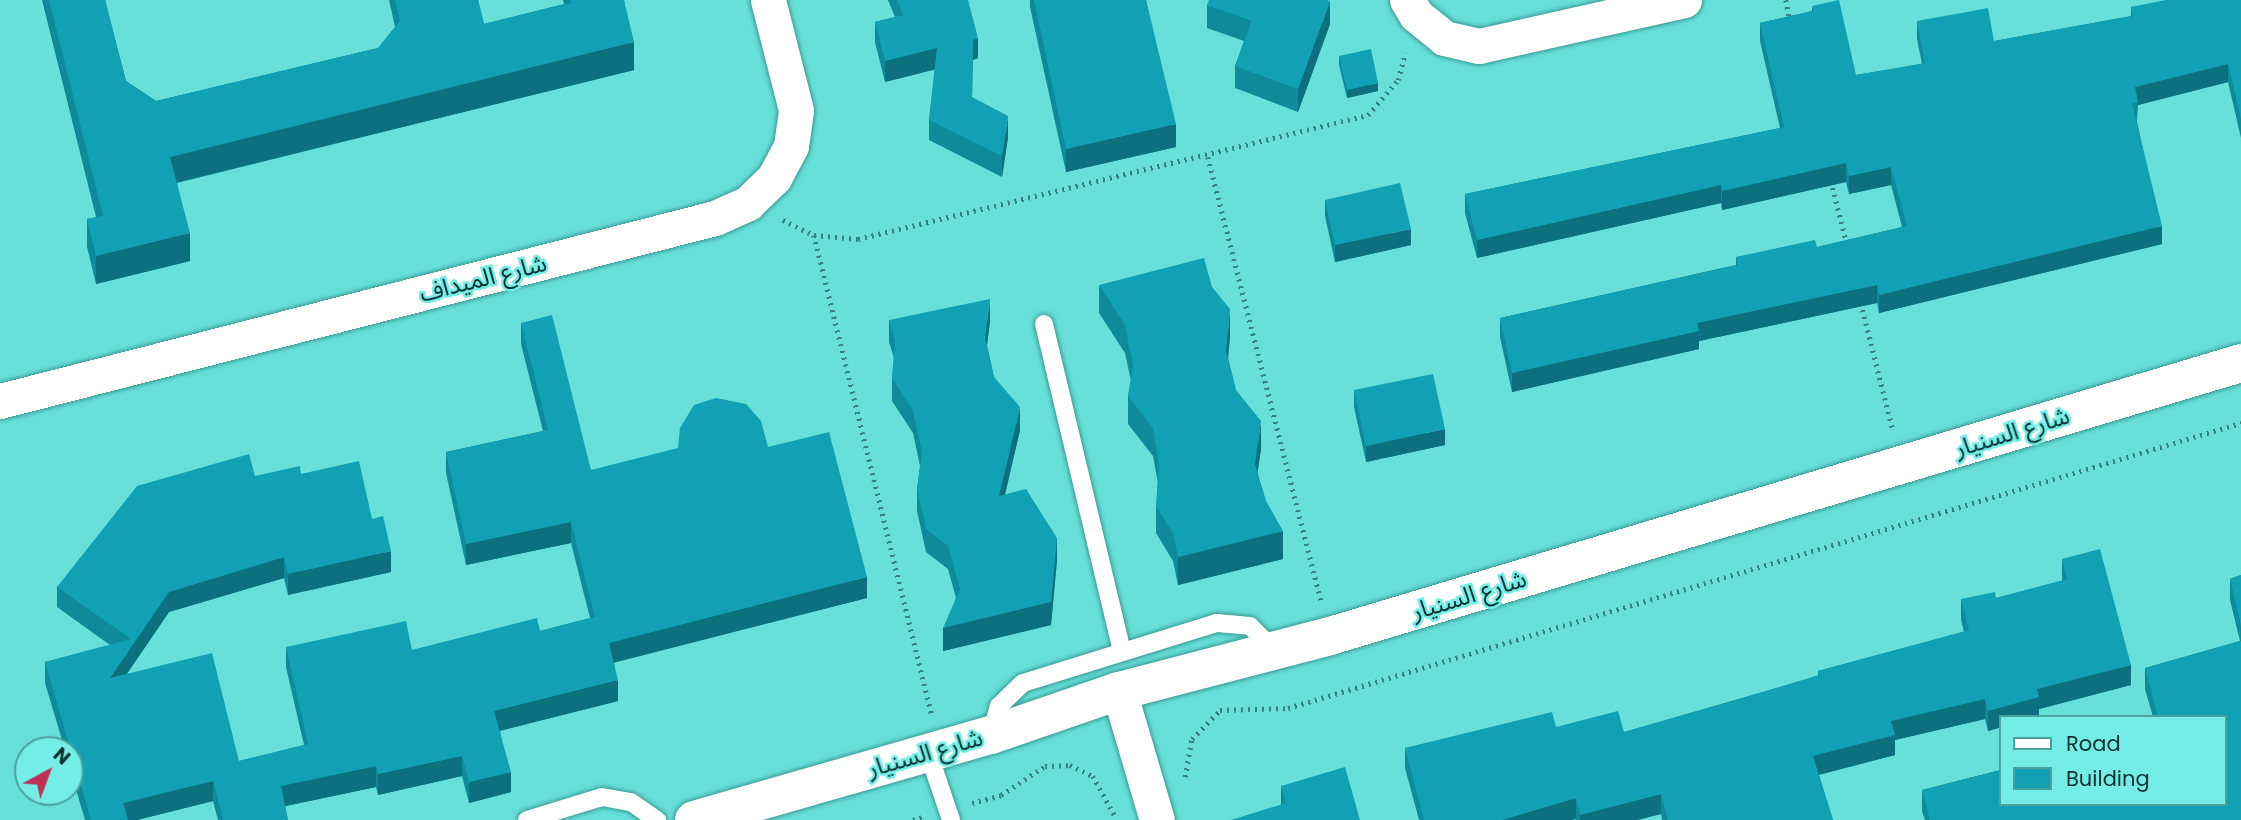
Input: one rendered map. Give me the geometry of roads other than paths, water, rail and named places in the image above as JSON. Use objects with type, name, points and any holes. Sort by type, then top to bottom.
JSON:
[{"type":"street","name":"شارع الميداف","points":[[0,401],[715,218],[748,203],[774,178],[791,146],[796,110],[768,0]]},
{"type":"street","points":[[1411,8],[1444,38],[1479,46],[1684,0]]},
{"type":"street","name":"شارع السنيار","points":[[694,820],[991,735],[1119,691],[1330,636],[2241,363]]},
{"type":"street","points":[[1119,691],[1157,820]]},
{"type":"lane","points":[[1044,324],[1122,652]]},
{"type":"lane","points":[[991,735],[999,706],[1023,683],[1122,652],[1226,621],[1262,633],[1274,650]]},
{"type":"lane","points":[[934,750],[950,815]]},
{"type":"lane","points":[[527,820],[602,797],[631,802],[657,820]]}]
